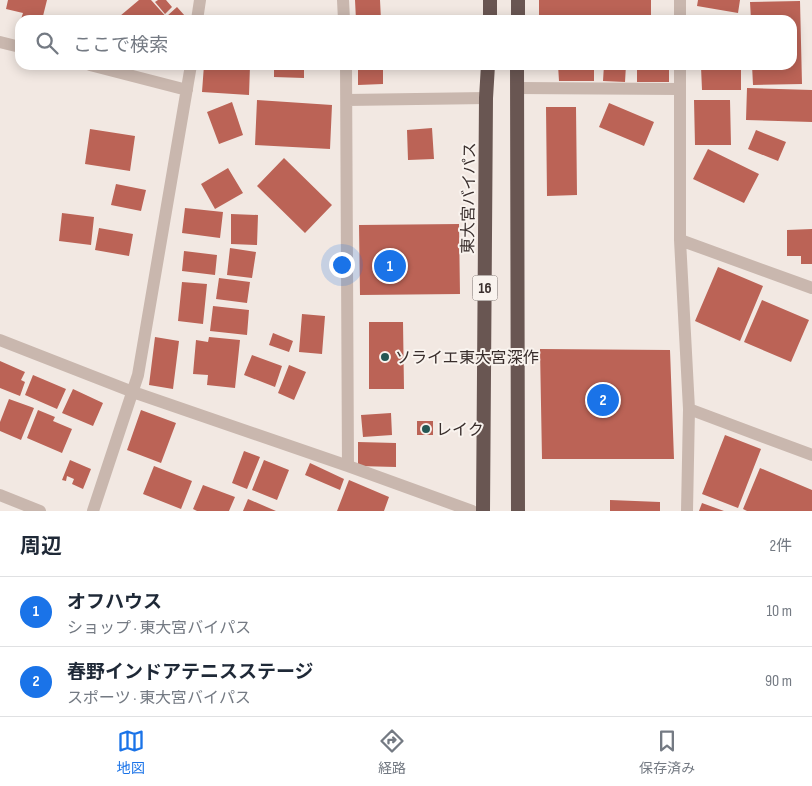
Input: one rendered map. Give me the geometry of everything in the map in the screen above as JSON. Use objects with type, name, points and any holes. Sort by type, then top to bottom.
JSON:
[{"type":"highway","points":[[490,0],[490,15]]},
{"type":"highway","points":[[518,0],[518,15]]},
{"type":"highway","name":"東大宮バイパス","points":[[482,511],[488,70]]},
{"type":"highway","name":"16","points":[[518,70],[518,511]]},
{"type":"street","points":[[198,15],[200,0]]},
{"type":"street","points":[[343,0],[344,15]]},
{"type":"street","points":[[680,0],[680,15]]},
{"type":"street","points":[[0,46],[15,47]]},
{"type":"street","points":[[109,70],[187,90]]},
{"type":"street","points":[[93,511],[133,392],[140,365],[189,70]]},
{"type":"street","points":[[346,70],[348,466]]},
{"type":"street","points":[[680,70],[680,240],[689,409],[687,511]]},
{"type":"street","points":[[517,88],[680,89]]},
{"type":"street","points":[[347,100],[486,98]]},
{"type":"street","points":[[680,240],[812,288]]},
{"type":"street","points":[[0,340],[133,392],[472,511]]},
{"type":"street","points":[[689,409],[812,455]]},
{"type":"street","points":[[0,495],[40,511]]},
{"type":"building","points":[[8,0],[47,0],[43,15],[22,15],[23,13],[6,9]]},
{"type":"building","points":[[139,0],[151,0],[164,15],[121,15]]},
{"type":"building","points":[[166,0],[172,7],[165,14],[155,2]]},
{"type":"building","points":[[355,0],[380,0],[381,15],[356,15]]},
{"type":"building","points":[[539,0],[651,0],[651,15],[539,15]]},
{"type":"building","points":[[698,0],[740,0],[738,13],[697,6]]},
{"type":"building","points":[[800,1],[802,84],[753,85],[752,70],[797,70],[797,15],[751,15],[750,2]]},
{"type":"building","points":[[177,7],[184,15],[168,15]]},
{"type":"building","points":[[204,70],[250,70],[249,95],[202,92]]},
{"type":"building","points":[[274,70],[304,70],[304,78],[274,77]]},
{"type":"building","points":[[358,70],[383,70],[383,84],[358,85]]},
{"type":"building","points":[[558,70],[594,70],[594,81],[559,81]]},
{"type":"building","points":[[604,70],[626,70],[625,82],[603,81]]},
{"type":"building","points":[[637,70],[669,70],[669,82],[637,82]]},
{"type":"building","points":[[701,70],[741,70],[741,90],[702,90]]},
{"type":"building","points":[[747,88],[812,90],[812,122],[746,120]]},
{"type":"building","points":[[257,100],[332,105],[330,149],[255,145]]},
{"type":"building","points":[[694,100],[730,100],[731,145],[695,145]]},
{"type":"building","points":[[232,102],[243,135],[219,144],[207,112]]},
{"type":"building","points":[[609,103],[654,122],[644,146],[599,127]]},
{"type":"building","points":[[546,107],[576,107],[577,195],[547,196]]},
{"type":"building","points":[[432,128],[434,159],[408,160],[407,130]]},
{"type":"building","points":[[90,129],[135,136],[130,171],[85,164]]},
{"type":"building","points":[[756,130],[786,142],[778,161],[748,149]]},
{"type":"building","points":[[708,149],[759,174],[744,203],[693,179]]},
{"type":"building","points":[[284,158],[332,205],[305,233],[257,186]]},
{"type":"building","points":[[228,168],[243,193],[215,209],[201,184]]},
{"type":"building","points":[[116,184],[146,190],[141,211],[111,205]]},
{"type":"building","points":[[185,208],[223,212],[220,238],[182,233]]},
{"type":"building","points":[[62,213],[94,217],[91,245],[59,241]]},
{"type":"building","points":[[231,214],[258,215],[257,245],[231,244]]},
{"type":"building","points":[[459,224],[460,294],[360,295],[359,225]]},
{"type":"building","points":[[99,228],[133,234],[129,256],[95,250]]},
{"type":"building","points":[[812,229],[812,264],[801,264],[801,256],[787,256],[787,230]]},
{"type":"building","points":[[230,248],[256,252],[252,278],[227,275]]},
{"type":"building","points":[[184,251],[217,255],[215,275],[182,271]]},
{"type":"building","points":[[718,267],[763,286],[740,341],[695,321]]},
{"type":"building","points":[[219,278],[250,282],[247,303],[216,299]]},
{"type":"building","points":[[182,282],[207,284],[203,324],[178,321]]},
{"type":"building","points":[[762,300],[809,320],[791,362],[744,342]]},
{"type":"building","points":[[213,306],[249,310],[247,335],[210,331]]},
{"type":"building","points":[[302,314],[325,316],[322,354],[299,352]]},
{"type":"building","points":[[369,322],[403,322],[404,389],[369,389]]},
{"type":"building","points":[[273,333],[293,341],[289,352],[269,345]]},
{"type":"building","points":[[155,337],[179,341],[173,389],[149,385]]},
{"type":"building","points":[[209,337],[240,340],[235,388],[207,385],[208,375],[193,374],[196,340],[208,342]]},
{"type":"building","points":[[540,349],[670,350],[674,459],[542,459]]},
{"type":"building","points":[[252,355],[282,366],[275,387],[244,375]]},
{"type":"building","points":[[0,361],[25,372],[21,380],[25,382],[20,396],[0,388]]},
{"type":"building","points":[[289,365],[306,372],[294,400],[278,393]]},
{"type":"building","points":[[33,375],[66,389],[57,409],[25,395]]},
{"type":"building","points":[[73,389],[103,403],[93,426],[62,413]]},
{"type":"building","points":[[9,399],[34,408],[21,440],[0,431],[0,422]]},
{"type":"building","points":[[38,410],[55,417],[53,421],[72,429],[62,453],[27,438]]},
{"type":"building","points":[[141,410],[176,423],[161,463],[127,450]]},
{"type":"building","points":[[391,413],[392,435],[363,437],[361,415]]},
{"type":"building","points":[[417,421],[433,421],[433,435],[417,435]]},
{"type":"building","points":[[725,435],[761,449],[738,508],[702,494]]},
{"type":"building","points":[[358,442],[396,443],[396,467],[358,466]]},
{"type":"building","points":[[244,451],[260,457],[247,489],[232,483]]},
{"type":"building","points":[[70,460],[91,469],[83,489],[72,484],[74,479],[67,476],[66,481],[62,480]]},
{"type":"building","points":[[264,460],[289,470],[277,500],[252,490]]},
{"type":"building","points":[[310,463],[344,479],[340,490],[305,475]]},
{"type":"building","points":[[154,466],[192,481],[181,509],[143,494]]},
{"type":"building","points":[[760,468],[812,490],[812,511],[747,511],[743,509]]},
{"type":"building","points":[[349,480],[389,497],[384,511],[337,511]]},
{"type":"building","points":[[203,485],[235,497],[229,511],[197,511],[193,509]]},
{"type":"building","points":[[248,499],[276,511],[243,511]]},
{"type":"building","points":[[610,500],[660,502],[660,511],[610,511]]},
{"type":"building","points":[[702,503],[724,511],[699,511]]},
{"type":"place","name":"オフハウス","points":[[390,266]]},
{"type":"place","name":"ソライエ東大宮深作","points":[[385,357]]},
{"type":"place","name":"春野インドアテニスステージ","points":[[603,400]]},
{"type":"place","name":"レイク","points":[[426,429]]}]
